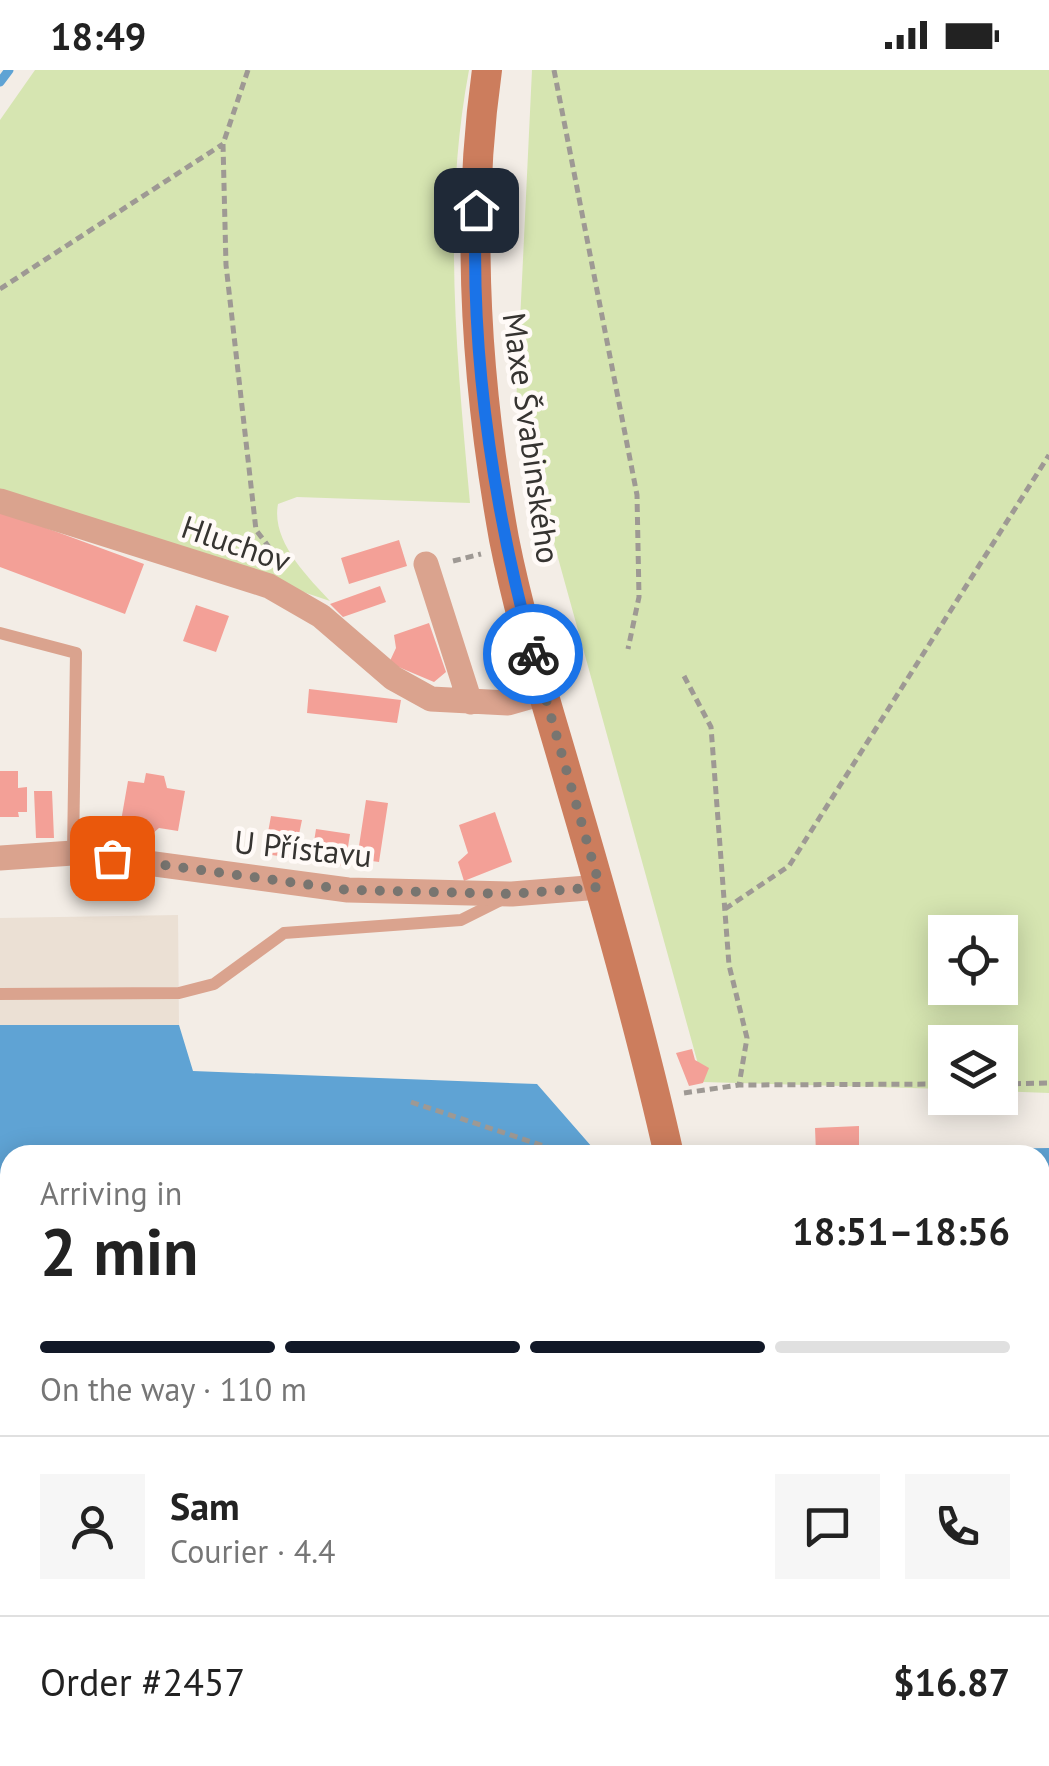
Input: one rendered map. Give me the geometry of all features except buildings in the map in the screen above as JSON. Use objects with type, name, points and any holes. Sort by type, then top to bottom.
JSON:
[{"type":"main road","name":"Maxe Švabinského","points":[[487,70],[480,124],[475,247],[480,372],[505,543],[543,692],[600,887],[669,1103],[670,1145]]},
{"type":"street","name":"Hluchov","points":[[0,501],[269,586],[321,616],[392,678],[431,699],[508,703],[543,692]]},
{"type":"street","points":[[426,564],[470,702]]},
{"type":"street","name":"U Přístavu","points":[[0,858],[73,853],[348,890],[512,894],[600,887]]},
{"type":"lane","points":[[0,633],[76,653],[73,853]]},
{"type":"lane","points":[[0,994],[178,993],[214,984],[284,933],[462,920],[512,894]]},
{"type":"path","points":[[248,70],[223,144],[230,314],[256,530],[288,573]]},
{"type":"path","points":[[554,70],[636,496],[639,597],[628,649]]},
{"type":"path","points":[[0,289],[223,144]]},
{"type":"path","points":[[725,910],[789,866],[1049,455]]},
{"type":"path","points":[[684,676],[711,727],[729,965],[747,1038],[739,1085]]},
{"type":"path","points":[[1018,1084],[1049,1083]]},
{"type":"path","points":[[669,1103],[708,1088],[739,1085],[928,1084]]},
{"type":"path","points":[[411,1102],[541,1145]]},
{"type":"shaded area","points":[[178,915],[179,1025],[0,1025],[0,918]]},
{"type":"green space","points":[[35,70],[469,70],[456,178],[454,286],[470,503],[297,497],[278,504],[277,518],[285,544],[330,601],[0,490],[0,120]]},
{"type":"green space","points":[[532,70],[1049,70],[1049,1093],[1018,1092],[1018,1025],[928,1025],[928,1089],[703,1082],[516,406]]},
{"type":"water","points":[[0,1025],[179,1025],[193,1071],[537,1084],[590,1145],[0,1145]]},
{"type":"waterway","points":[[0,82],[9,70]]},
{"type":"way so far","points":[[112,858],[348,890],[512,894],[600,887],[533,654]]},
{"type":"route","points":[[476,210],[480,372],[492,468],[505,543],[533,654]]}]
